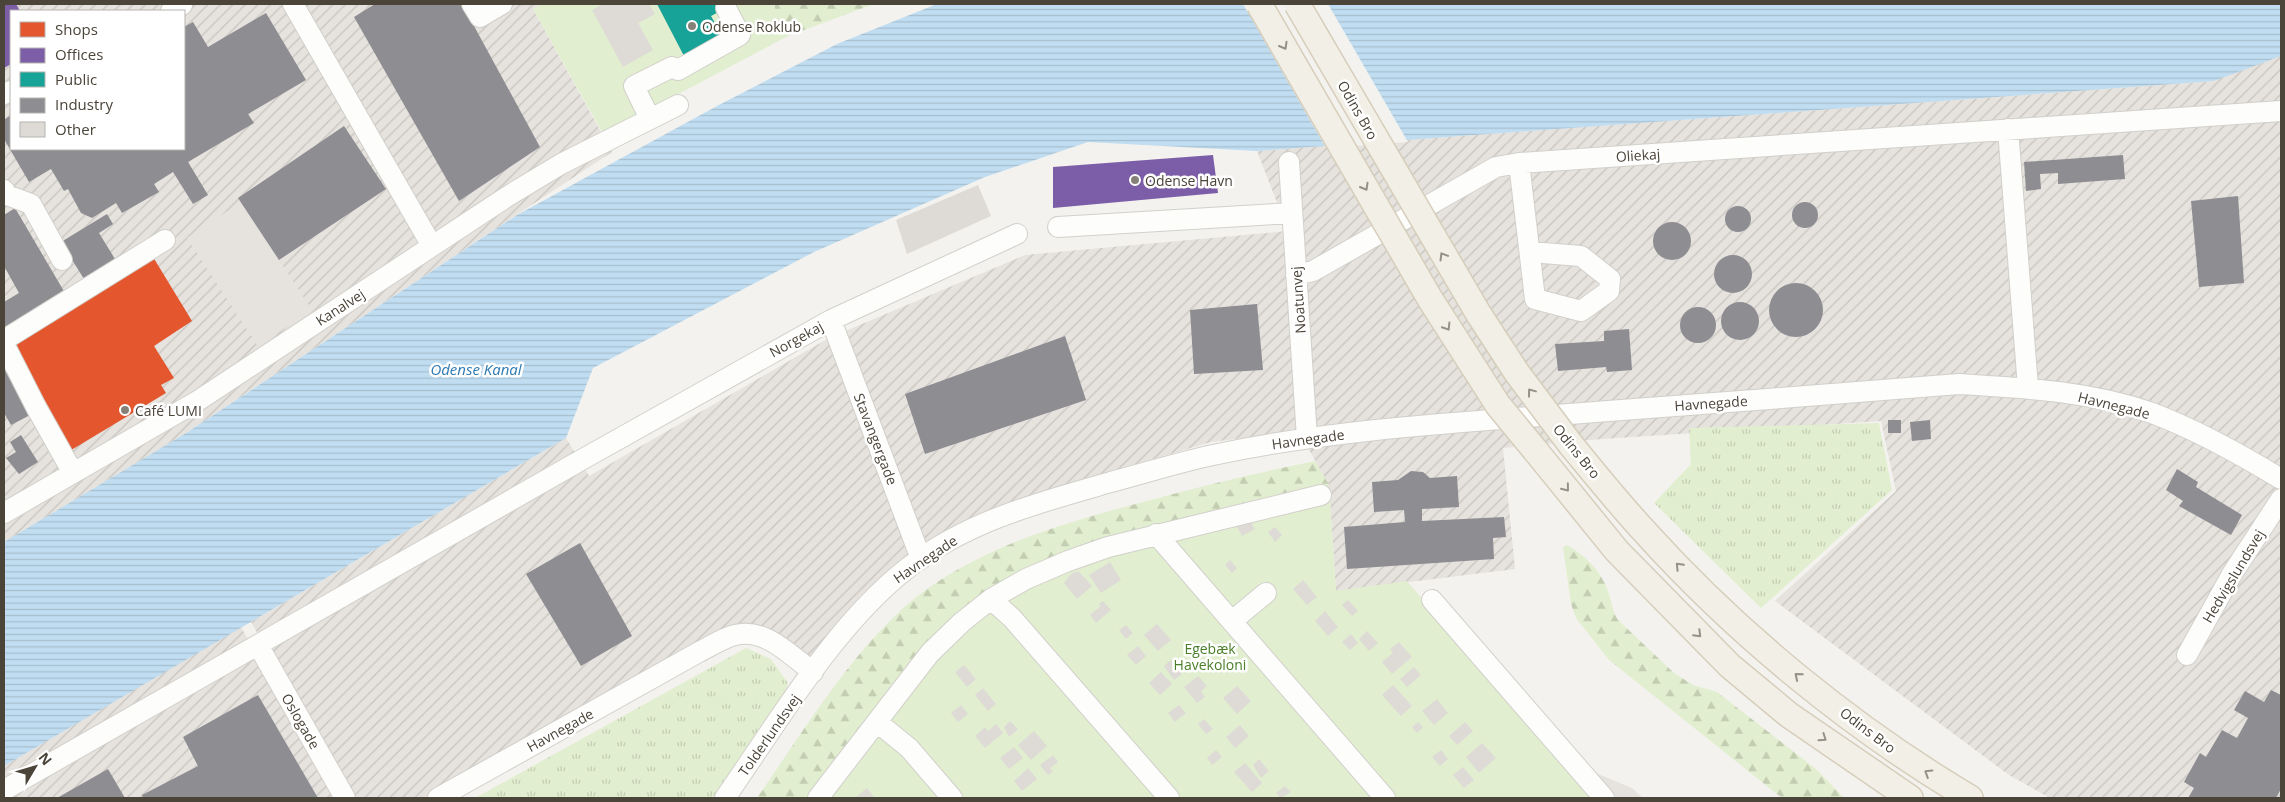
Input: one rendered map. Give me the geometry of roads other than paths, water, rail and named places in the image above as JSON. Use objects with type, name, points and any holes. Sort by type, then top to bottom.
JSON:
[{"type":"main road","points":[[1259,4],[1430,299],[1498,405],[1617,551],[1730,666],[1789,715],[1910,798]]},
{"type":"main road","name":"Odins Bro","points":[[1297,4],[1478,313],[1517,373],[1571,445],[1645,532],[1752,638],[1809,686],[1924,771],[1970,798]]},
{"type":"street","points":[[293,4],[432,246]]},
{"type":"street","points":[[472,4],[480,17],[502,4]]},
{"type":"street","points":[[650,119],[634,86],[672,67],[678,70],[740,35],[726,8]]},
{"type":"street","name":"Kanalvej","points":[[4,513],[196,402],[508,196],[561,164],[678,105]]},
{"type":"street","name":"Oliekaj","points":[[1296,275],[1313,271],[1496,166],[2281,111]]},
{"type":"street","points":[[2008,129],[2028,388]]},
{"type":"street","name":"Noatunvej","points":[[1289,162],[1307,438]]},
{"type":"street","points":[[1519,163],[1530,252]]},
{"type":"street","points":[[4,190],[7,195],[31,204],[62,260]]},
{"type":"street","points":[[1058,227],[1292,213]]},
{"type":"street","name":"Norgekaj","points":[[4,790],[582,458],[831,320],[1017,234]]},
{"type":"street","points":[[4,340],[165,240]]},
{"type":"street","name":"Stavangergade","points":[[831,320],[921,559]]},
{"type":"street","points":[[4,344],[73,473]]},
{"type":"street","name":"Havnegade","points":[[438,798],[699,652],[735,635],[756,634],[772,642],[813,672],[854,618],[879,592],[921,559],[953,538],[1033,504],[1216,454],[1307,438],[1415,426],[1959,384],[2028,388],[2090,396],[2151,413],[2225,446],[2281,479]]},
{"type":"street","points":[[818,798],[930,653],[962,622],[991,599],[1026,579],[1068,561],[1156,534],[1321,495]]},
{"type":"street","name":"Hedvigslundsvej","points":[[2187,655],[2232,574],[2281,499]]},
{"type":"street","points":[[1156,534],[1385,798]]},
{"type":"street","points":[[1232,621],[1266,593]]},
{"type":"street","points":[[991,599],[1012,618],[1169,798]]},
{"type":"street","points":[[1432,600],[1604,798]]},
{"type":"street","name":"Oslogade","points":[[258,645],[345,798]]},
{"type":"street","name":"Tolderlundsvej","points":[[725,798],[813,672]]},
{"type":"street","points":[[877,722],[909,748],[952,798]]},
{"type":"water","name":"Odense Kanal","points":[[937,4],[2281,4],[2281,56],[2214,81],[1257,151],[1088,142],[985,177],[814,252],[593,368],[566,438],[4,766],[4,542],[186,433],[517,215],[717,106],[837,44]]},
{"type":"place","name":"Odense Roklub","points":[[692,26]]},
{"type":"place","name":"Odense Havn","points":[[1135,180]]},
{"type":"place","name":"Café LUMI","points":[[125,410]]},
{"type":"park label","name":"Egebæk Havekoloni","points":[[1210,656]]}]
